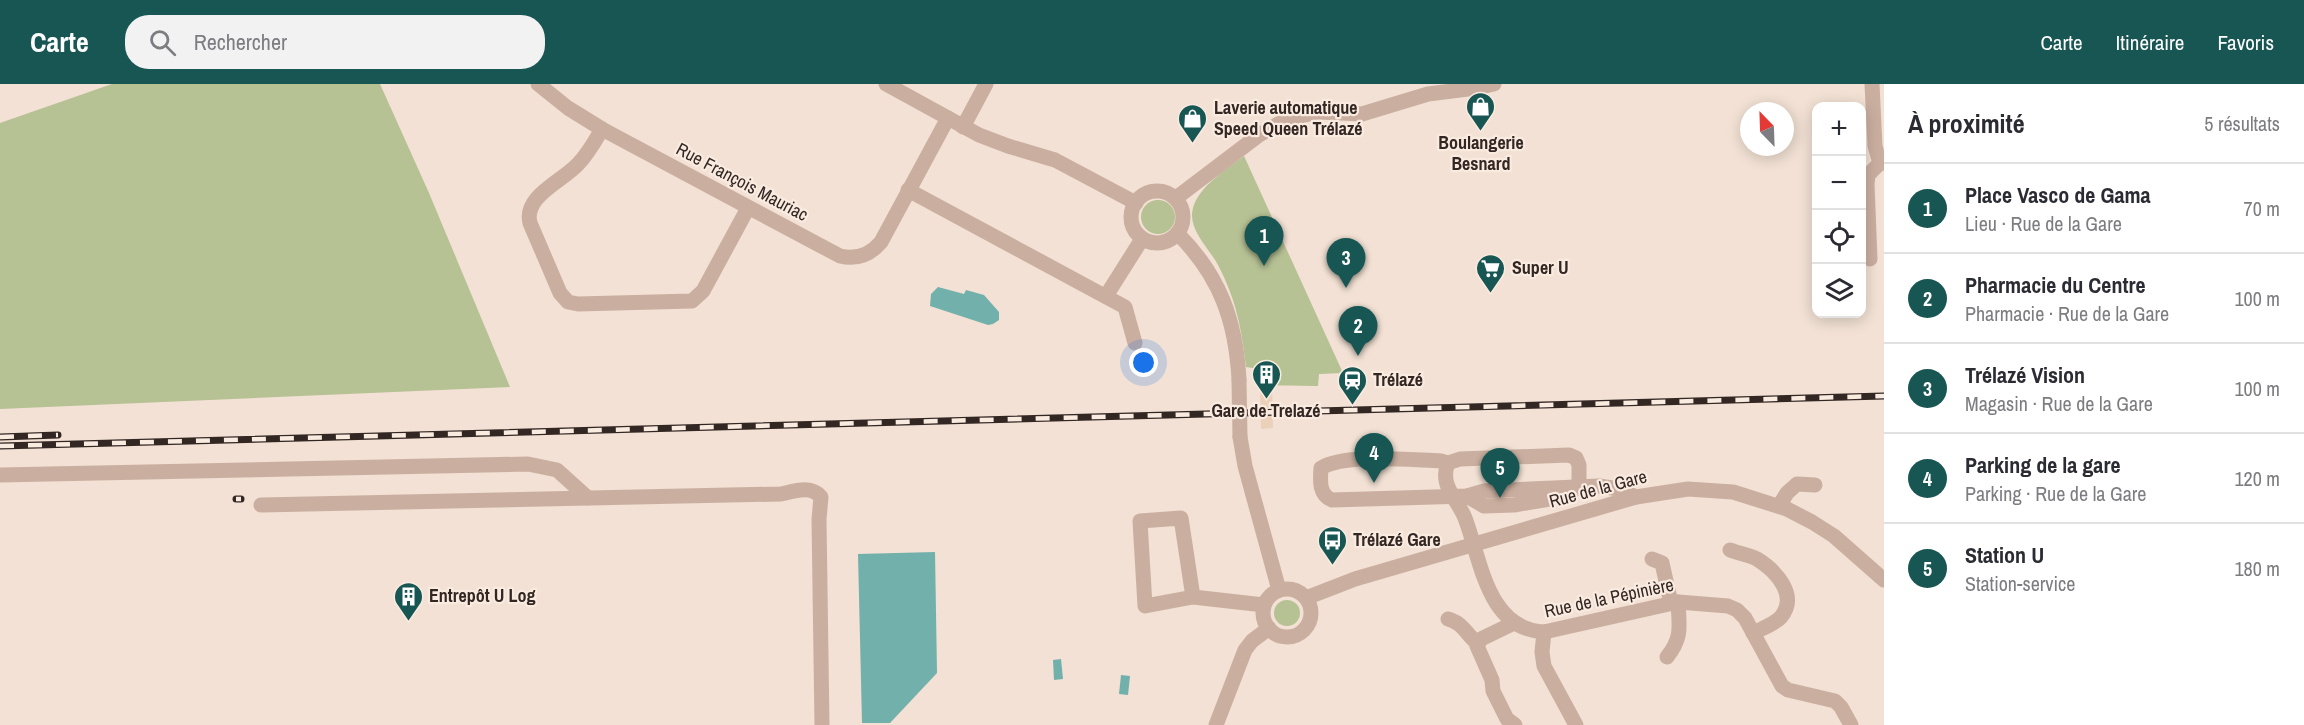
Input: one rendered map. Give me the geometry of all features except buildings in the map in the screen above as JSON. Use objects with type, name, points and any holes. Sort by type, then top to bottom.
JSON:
[{"type":"street","name":"Rue François Mauriac","points":[[538,84],[568,108],[602,129],[840,256],[855,258],[870,253],[881,242],[948,118]]},
{"type":"street","points":[[886,84],[963,126],[1008,146],[1055,160],[1136,203]]},
{"type":"street","points":[[963,126],[986,84]]},
{"type":"street","points":[[1176,198],[1259,135],[1287,119],[1319,112],[1362,114],[1419,96],[1494,84]]},
{"type":"street","points":[[1870,259],[1868,175],[1882,163],[1875,146],[1872,84]]},
{"type":"street","points":[[602,129],[582,160],[536,199],[529,212],[530,223],[560,292],[568,302],[578,304],[692,301],[703,291],[748,208]]},
{"type":"street","points":[[908,190],[1125,307],[1135,343]]},
{"type":"street","points":[[1155,191],[1164,192],[1176,198],[1184,216],[1178,234],[1169,241],[1161,243],[1142,239],[1132,224],[1132,213],[1136,203],[1146,194],[1155,191]]},
{"type":"street","points":[[1178,234],[1200,257],[1222,296],[1236,344],[1240,437],[1245,466],[1279,590]]},
{"type":"street","points":[[1106,296],[1142,239]]},
{"type":"street","points":[[1579,487],[1579,465],[1576,458],[1569,454],[1460,459],[1448,463],[1384,460],[1331,462],[1321,468],[1321,486],[1326,498],[1332,500],[1460,496],[1484,491],[1579,487],[1610,487],[1636,497]]},
{"type":"street","points":[[1448,463],[1445,481],[1460,496],[1484,577],[1502,610],[1514,623],[1481,639],[1477,649],[1492,680],[1493,691],[1507,719],[1515,725]]},
{"type":"street","points":[[0,475],[528,464],[557,470],[588,498]]},
{"type":"street","points":[[1779,506],[1787,493],[1797,484],[1815,485]]},
{"type":"street","name":"Rue de la Gare","points":[[1306,598],[1336,585],[1473,544],[1636,497],[1670,490],[1705,489],[1733,492],[1779,506],[1834,536],[1884,580]]},
{"type":"street","points":[[261,505],[781,494],[806,490],[816,491],[821,497],[822,507],[819,519],[822,725]]},
{"type":"street","points":[[1193,597],[1181,518],[1140,521],[1145,606],[1193,597],[1264,605]]},
{"type":"street","points":[[1730,550],[1757,559],[1780,579],[1786,591],[1786,605],[1780,618],[1753,633]]},
{"type":"street","points":[[1652,559],[1662,563],[1675,602],[1679,634],[1677,644],[1667,657]]},
{"type":"street","points":[[1279,590],[1293,590],[1306,598],[1311,608],[1308,626],[1300,634],[1285,637],[1274,634],[1264,619],[1264,605],[1270,596],[1279,590]]},
{"type":"street","name":"Rue de la Pépinière","points":[[1514,623],[1528,630],[1544,633],[1675,602],[1733,608],[1745,618],[1782,686],[1788,690],[1835,701],[1851,725]]},
{"type":"street","points":[[1448,619],[1460,624],[1469,637],[1478,643]]},
{"type":"street","points":[[1216,725],[1245,650],[1252,640],[1269,628]]},
{"type":"street","points":[[1544,633],[1542,652],[1544,666],[1576,725]]},
{"type":"green space","points":[[112,84],[380,84],[429,193],[510,387],[0,409],[0,123]]},
{"type":"green space","points":[[1244,156],[1343,373],[1319,374],[1318,386],[1261,385],[1259,369],[1246,367],[1240,327],[1230,291],[1218,265],[1193,223],[1193,208],[1201,192]]},
{"type":"green space","points":[[1158,200],[1170,205],[1175,217],[1170,229],[1158,234],[1146,229],[1141,217],[1146,205]]},
{"type":"green space","points":[[1287,600],[1296,604],[1300,613],[1296,622],[1287,626],[1278,622],[1274,613],[1278,604]]},
{"type":"shaded area","name":"Gare de Trelazé","points":[[1260,387],[1272,387],[1273,428],[1261,429]]},
{"type":"water","points":[[938,287],[964,294],[966,290],[984,295],[999,312],[999,320],[988,325],[930,306],[931,294]]},
{"type":"water","points":[[935,552],[937,673],[890,723],[862,723],[858,554]]},
{"type":"water","points":[[1061,659],[1063,679],[1054,680],[1053,660]]},
{"type":"water","points":[[1121,675],[1130,676],[1128,695],[1119,694]]},
{"type":"railway","points":[[0,446],[1884,396]]},
{"type":"railway","points":[[0,437],[58,435]]},
{"type":"railway","points":[[236,499],[241,499]]},
{"type":"place","name":"Boulangerie Besnard","points":[[1481,132]]},
{"type":"place","name":"Laverie automatique Speed Queen Trélazé","points":[[1193,144]]},
{"type":"place","name":"Place Vasco de Gama","points":[[1264,266]]},
{"type":"place","name":"Trélazé Vision","points":[[1346,288]]},
{"type":"place","name":"Super U","points":[[1491,294]]},
{"type":"place","name":"Pharmacie du Centre","points":[[1358,356]]},
{"type":"place","name":"Gare de Trelazé","points":[[1266,400]]},
{"type":"place","name":"Trélazé","points":[[1352,406]]},
{"type":"place","name":"Parking de la gare","points":[[1374,483]]},
{"type":"place","name":"Station U","points":[[1500,498]]},
{"type":"place","name":"Trélazé Gare","points":[[1332,566]]},
{"type":"place","name":"Entrepôt U Log","points":[[408,622]]}]
